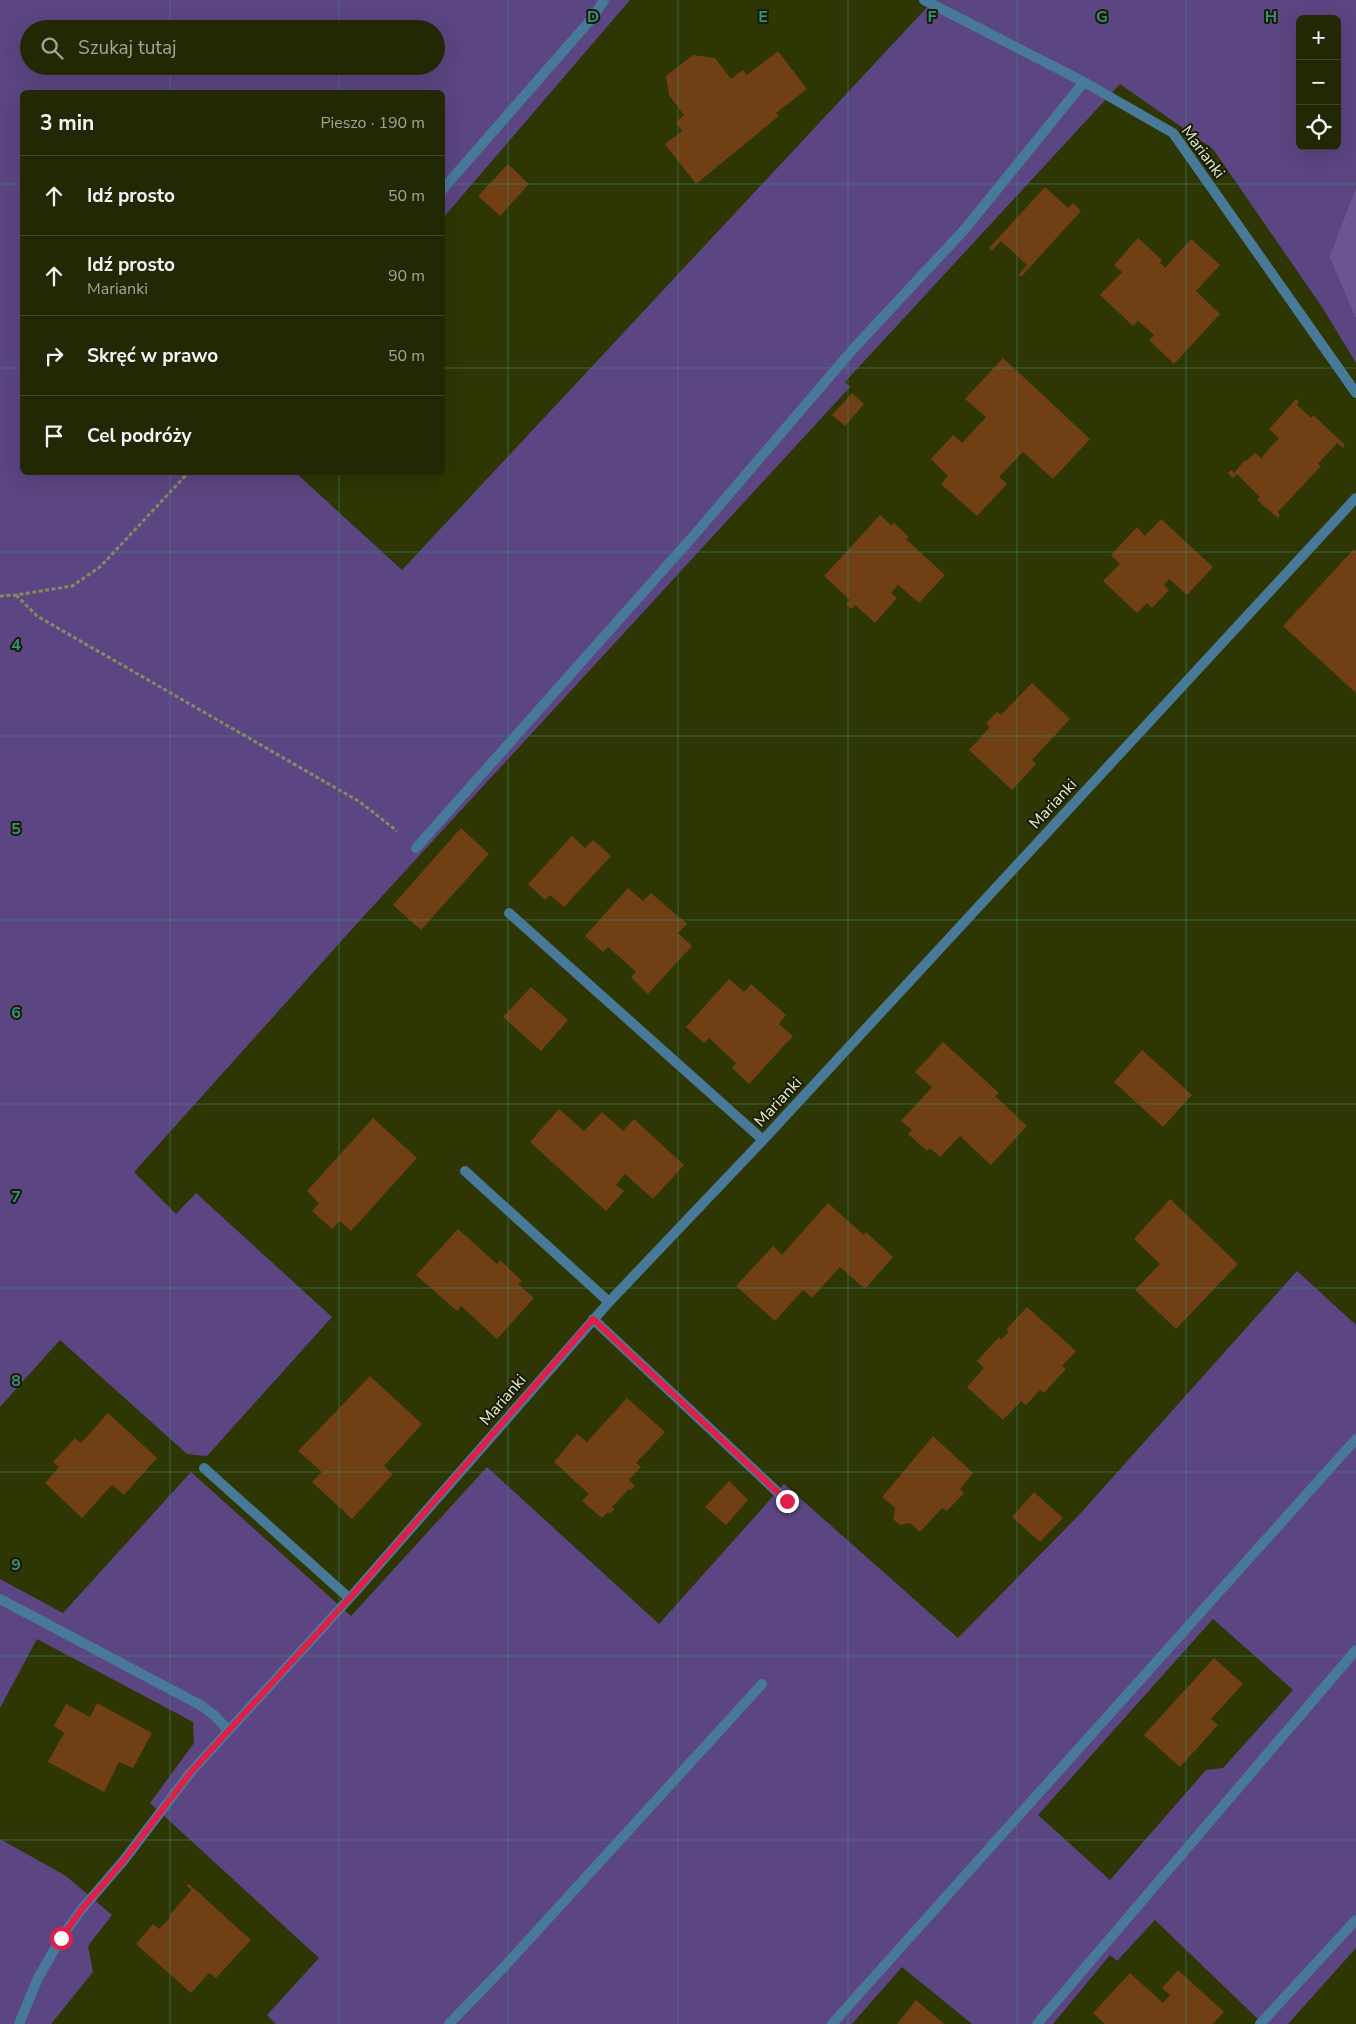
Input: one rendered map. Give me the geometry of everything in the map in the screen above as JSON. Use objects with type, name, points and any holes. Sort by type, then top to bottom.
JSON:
[{"type":"lane","points":[[445,187],[594,16],[604,0]]},
{"type":"lane","name":"Marianki","points":[[924,0],[1084,82],[1173,133],[1356,393]]},
{"type":"lane","points":[[416,848],[695,534],[854,348],[965,229],[1084,82]]},
{"type":"lane","name":"Marianki","points":[[19,2024],[45,1965],[81,1910],[124,1860],[190,1773],[349,1598],[593,1319],[764,1140],[1356,498]]},
{"type":"lane","points":[[509,912],[764,1140]]},
{"type":"lane","points":[[465,1171],[609,1302]]},
{"type":"lane","points":[[593,1319],[787,1501]]},
{"type":"lane","points":[[832,2024],[1356,1439]]},
{"type":"lane","points":[[204,1468],[349,1598]]},
{"type":"lane","points":[[0,1599],[202,1706],[228,1730]]},
{"type":"lane","points":[[1037,2024],[1356,1650]]},
{"type":"lane","points":[[449,2024],[505,1966],[762,1684]]},
{"type":"lane","points":[[1260,2024],[1356,1920]]},
{"type":"path","points":[[0,596],[72,586],[100,567],[186,475]]},
{"type":"path","points":[[16,595],[37,616],[360,802],[416,848]]},
{"type":"shaded area","points":[[0,0],[630,0],[445,216],[445,90],[20,90],[20,475],[298,475],[402,570],[931,3],[926,0],[1356,0],[1356,187],[1329,257],[1356,319],[1356,363],[1322,307],[1213,149],[1120,84],[845,382],[850,387],[362,918],[134,1172],[176,1214],[196,1193],[332,1317],[207,1456],[187,1454],[60,1340],[0,1407]]},
{"type":"shaded area","points":[[1356,187],[1356,319],[1329,257]]},
{"type":"shaded area","points":[[1297,1271],[1356,1325],[1356,1948],[1288,2024],[1263,2024],[1155,1920],[1117,1961],[1110,1955],[1053,2024],[972,2024],[902,1967],[852,2024],[276,2024],[267,2015],[319,1958],[150,1803],[194,1743],[193,1722],[37,1639],[0,1708],[0,1579],[63,1613],[191,1472],[351,1616],[487,1467],[659,1624],[784,1484],[958,1638],[1079,1515]],"holes":[[[1213,1619],[1293,1690],[1223,1768],[1206,1770],[1110,1880],[1038,1815]]]},
{"type":"shaded area","points":[[0,1839],[66,1876],[112,1915],[88,1946],[93,1972],[51,2024],[0,2024]]},
{"type":"building","points":[[778,51],[807,89],[776,113],[779,116],[696,184],[665,144],[682,131],[676,122],[684,115],[669,95],[666,76],[693,55],[715,58],[731,79],[743,70],[747,75]]},
{"type":"building","points":[[508,164],[529,184],[500,216],[478,196]]},
{"type":"building","points":[[1045,187],[1068,208],[1073,203],[1081,211],[1021,277],[1019,274],[1027,265],[1001,241],[992,251],[989,248]]},
{"type":"building","points":[[1138,238],[1162,260],[1160,263],[1165,268],[1191,239],[1220,265],[1196,291],[1220,314],[1174,364],[1149,340],[1154,335],[1138,321],[1133,326],[1100,295],[1122,272],[1114,265]]},
{"type":"building","points":[[1003,358],[1090,439],[1053,479],[1023,452],[999,477],[1007,484],[977,516],[941,484],[948,476],[931,459],[953,435],[962,443],[986,417],[965,399]]},
{"type":"building","points":[[852,393],[864,404],[845,426],[832,415]]},
{"type":"building","points":[[1296,399],[1299,402],[1297,405],[1311,418],[1313,415],[1345,445],[1343,448],[1337,443],[1318,464],[1321,466],[1278,512],[1280,515],[1278,518],[1257,500],[1260,497],[1237,474],[1233,478],[1228,473],[1231,470],[1234,473],[1245,460],[1255,453],[1261,458],[1279,438],[1269,429]]},
{"type":"building","points":[[880,515],[891,525],[894,523],[909,537],[906,539],[945,575],[919,603],[898,585],[891,593],[897,598],[875,623],[855,605],[851,609],[846,604],[850,600],[824,576]]},
{"type":"building","points":[[1161,519],[1213,567],[1187,595],[1169,579],[1164,585],[1169,590],[1152,608],[1147,603],[1137,613],[1103,581],[1120,564],[1111,555],[1137,527],[1145,536]]},
{"type":"building","points":[[1354,549],[1356,551],[1356,693],[1283,626]]},
{"type":"building","points":[[1032,683],[1070,719],[1032,760],[1036,764],[1012,790],[969,750],[990,727],[986,723],[997,712],[1001,715]]},
{"type":"building","points":[[461,828],[489,854],[421,930],[393,905]]},
{"type":"building","points":[[572,836],[585,848],[593,840],[611,856],[564,907],[550,895],[545,900],[528,884]]},
{"type":"building","points":[[628,888],[643,901],[651,893],[687,924],[678,933],[692,946],[648,994],[631,977],[636,972],[622,959],[608,947],[603,952],[585,936]]},
{"type":"building","points":[[729,979],[744,992],[751,984],[786,1015],[779,1024],[793,1036],[749,1084],[732,1068],[736,1063],[709,1038],[704,1043],[686,1027]]},
{"type":"building","points":[[531,987],[568,1020],[541,1051],[503,1017]]},
{"type":"building","points":[[943,1042],[999,1093],[995,1096],[1027,1126],[991,1165],[960,1136],[940,1157],[930,1148],[927,1151],[908,1134],[912,1130],[901,1121],[932,1087],[915,1072]]},
{"type":"building","points":[[1142,1050],[1192,1095],[1163,1127],[1114,1082]]},
{"type":"building","points":[[559,1109],[584,1131],[602,1112],[623,1131],[634,1119],[684,1165],[653,1199],[625,1174],[616,1185],[624,1191],[606,1211],[530,1142]]},
{"type":"building","points":[[373,1118],[417,1158],[351,1231],[340,1221],[332,1229],[312,1211],[319,1203],[307,1191]]},
{"type":"building","points":[[1170,1199],[1238,1264],[1176,1329],[1135,1290],[1160,1264],[1134,1239]]},
{"type":"building","points":[[828,1203],[864,1235],[866,1232],[893,1257],[865,1289],[840,1267],[812,1298],[803,1290],[775,1321],[736,1286],[773,1246],[782,1255]]},
{"type":"building","points":[[458,1229],[497,1264],[500,1260],[522,1281],[518,1284],[534,1298],[497,1339],[461,1306],[457,1311],[416,1275]]},
{"type":"building","points":[[1027,1307],[1076,1351],[1062,1366],[1066,1369],[1044,1393],[1040,1390],[1026,1405],[1021,1401],[1003,1420],[967,1387],[984,1368],[977,1361],[999,1337],[1001,1340],[1009,1332],[1006,1330]]},
{"type":"building","points":[[370,1376],[422,1424],[384,1466],[393,1474],[352,1519],[312,1482],[322,1472],[298,1451]]},
{"type":"building","points":[[627,1398],[665,1432],[636,1463],[641,1467],[629,1480],[635,1486],[631,1490],[629,1489],[612,1507],[614,1509],[610,1514],[608,1512],[602,1518],[582,1501],[589,1494],[554,1462],[577,1434],[587,1442]]},
{"type":"building","points":[[108,1413],[157,1458],[124,1495],[112,1485],[82,1518],[45,1483],[59,1467],[53,1462],[75,1438],[81,1443]]},
{"type":"building","points":[[933,1436],[973,1473],[960,1489],[964,1493],[947,1511],[942,1508],[920,1532],[910,1523],[900,1525],[893,1519],[895,1508],[882,1497]]},
{"type":"building","points":[[729,1481],[748,1500],[726,1525],[705,1507]]},
{"type":"building","points":[[1034,1492],[1063,1518],[1040,1542],[1012,1517]]},
{"type":"building","points":[[1214,1658],[1243,1684],[1211,1719],[1218,1725],[1180,1767],[1144,1735]]},
{"type":"building","points":[[97,1703],[152,1733],[133,1768],[119,1762],[104,1792],[48,1762],[64,1733],[54,1726],[66,1704],[90,1717]]},
{"type":"building","points":[[189,1884],[251,1940],[216,1978],[209,1973],[191,1993],[136,1944],[153,1924],[159,1929],[170,1918],[169,1916],[191,1890],[187,1886]]},
{"type":"building","points":[[1178,1970],[1224,2012],[1213,2024],[1105,2024],[1093,2013],[1130,1973],[1163,2003],[1170,1995],[1162,1988]]},
{"type":"building","points":[[916,2000],[944,2024],[897,2024]]},
{"type":"route","points":[[61,1938],[81,1910],[124,1860],[190,1773],[356,1591],[593,1319],[787,1501]]}]
